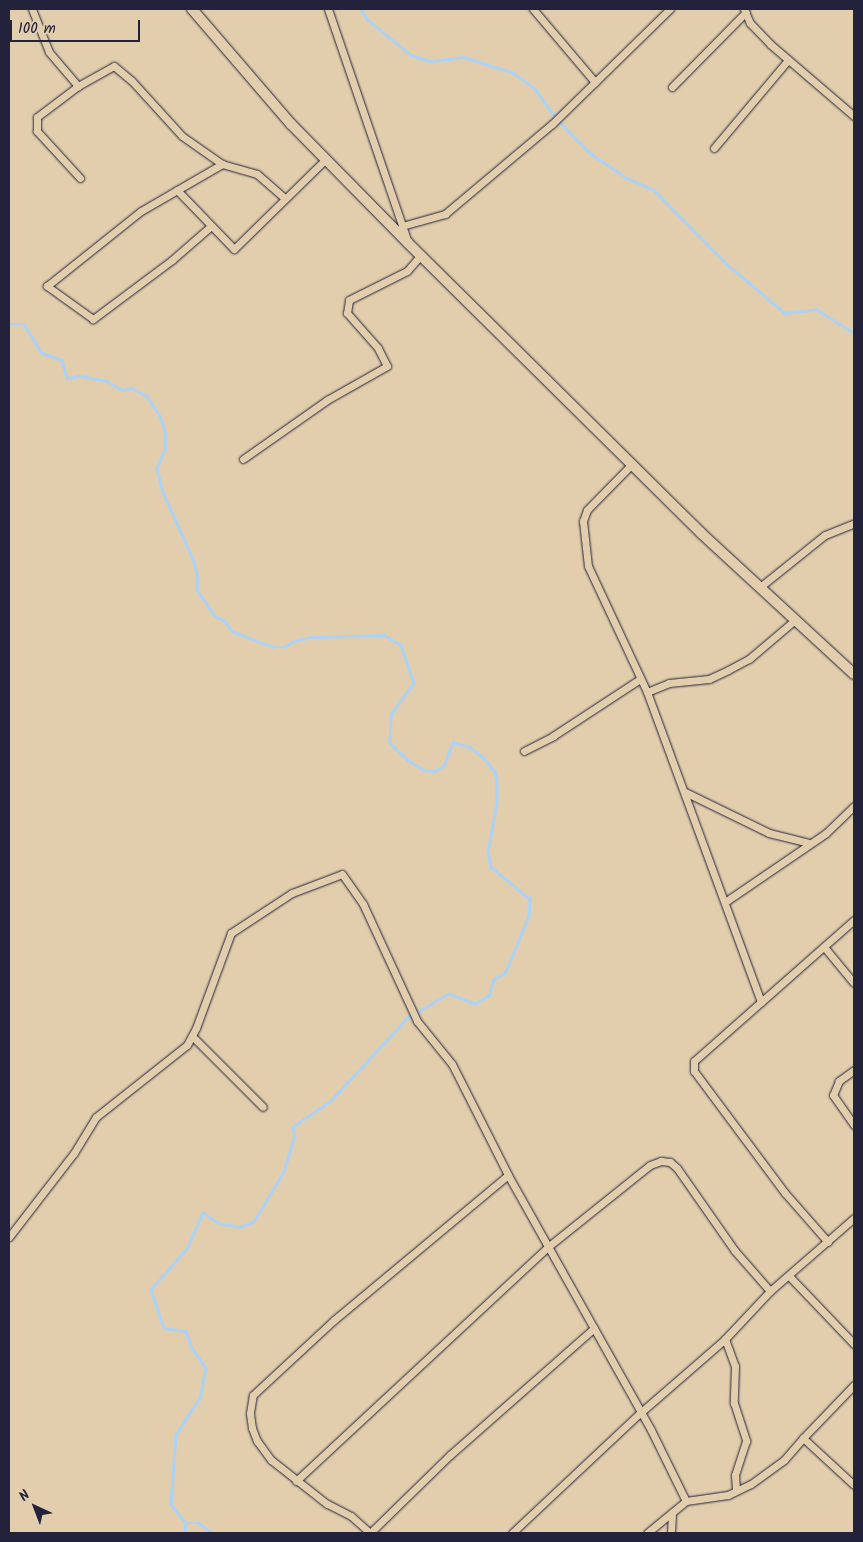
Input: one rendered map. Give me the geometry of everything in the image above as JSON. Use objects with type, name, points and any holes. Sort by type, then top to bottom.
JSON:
[{"type":"main road","points":[[192,9],[292,124],[408,243],[631,465],[854,674]]},
{"type":"street","points":[[32,9],[49,52],[78,86]]},
{"type":"street","points":[[328,9],[408,243]]},
{"type":"street","points":[[533,9],[595,82]]},
{"type":"street","points":[[402,226],[445,214],[527,146],[670,9]]},
{"type":"street","points":[[672,87],[745,11],[750,23],[788,60],[854,116]]},
{"type":"street","points":[[714,148],[788,60]]},
{"type":"street","points":[[80,178],[37,131],[35,124],[37,117],[78,86],[117,68],[182,136],[222,164],[257,174],[285,198]]},
{"type":"street","points":[[177,190],[234,249],[326,158]]},
{"type":"street","points":[[211,226],[172,260],[93,319],[47,286],[141,211],[222,164]]},
{"type":"street","points":[[243,459],[327,400],[387,366],[378,348],[347,313],[349,300],[407,270],[421,255]]},
{"type":"street","points":[[631,465],[587,510],[583,521],[588,566],[605,598],[640,679],[648,692],[761,1002]]},
{"type":"street","points":[[760,587],[825,535],[854,523]]},
{"type":"street","points":[[648,692],[669,683],[709,679],[728,670],[749,659],[795,620]]},
{"type":"street","points":[[524,751],[553,736],[640,679]]},
{"type":"street","points":[[684,791],[769,833],[809,844]]},
{"type":"street","points":[[725,902],[826,833],[854,806]]},
{"type":"street","points":[[9,1237],[74,1153],[96,1117],[166,1063],[192,1036],[231,933],[292,893],[342,874],[362,904],[417,1021],[452,1064],[508,1174],[594,1328],[686,1501]]},
{"type":"street","points":[[828,1242],[785,1193],[694,1071],[694,1062],[825,948],[854,920]]},
{"type":"street","points":[[825,948],[854,983]]},
{"type":"street","points":[[192,1036],[264,1107]]},
{"type":"street","points":[[854,1070],[839,1081],[833,1095],[854,1125]]},
{"type":"street","points":[[296,1481],[549,1246],[650,1165],[670,1162],[735,1251],[770,1291]]},
{"type":"street","points":[[508,1174],[334,1320],[253,1395],[250,1413],[257,1441],[271,1460],[296,1481],[327,1504],[351,1516],[370,1533],[450,1455],[594,1328]]},
{"type":"street","points":[[512,1533],[640,1413],[725,1339],[770,1291],[790,1277],[854,1218]]},
{"type":"street","points":[[790,1277],[854,1344]]},
{"type":"street","points":[[725,1339],[735,1366],[734,1403],[746,1441],[735,1475],[736,1490]]},
{"type":"street","points":[[647,1533],[686,1501],[728,1495],[769,1473],[854,1385]]},
{"type":"street","points":[[803,1438],[854,1485]]},
{"type":"street","points":[[671,1533],[672,1514]]},
{"type":"waterway","points":[[361,9],[367,19],[411,55],[431,61],[464,57],[514,73],[535,89],[555,117]]},
{"type":"waterway","points":[[560,122],[590,153],[627,178],[654,190],[728,265],[785,313],[816,309],[854,333]]},
{"type":"waterway","points":[[9,324],[24,324],[42,353],[62,360],[67,378],[80,376],[107,381],[122,390],[132,388],[147,396],[160,416],[166,435],[165,450],[157,468],[163,492],[193,559],[198,578],[197,590],[215,616],[225,621],[232,631],[273,647],[284,647],[294,641],[311,637],[384,635],[401,645],[414,683],[391,715],[390,743],[408,760],[424,770],[436,771],[444,765],[453,742],[470,747],[484,758],[495,772],[497,781],[497,803],[488,852],[491,867],[530,899],[529,916],[518,943],[505,973],[494,980],[489,996],[475,1004],[449,994],[408,1018],[330,1102],[293,1127],[295,1136],[284,1172],[254,1222],[240,1227],[219,1224],[203,1213],[187,1249],[151,1290],[164,1328],[186,1331],[192,1348],[206,1368],[200,1398],[176,1435],[171,1504],[186,1523],[185,1533]]},
{"type":"waterway","points":[[186,1523],[199,1523],[212,1533]]}]
